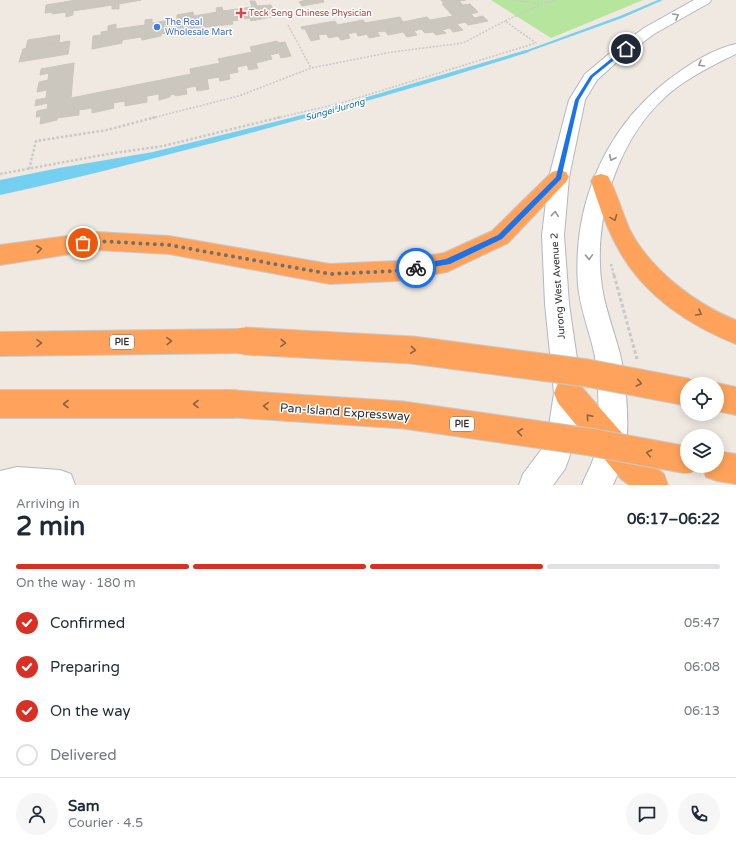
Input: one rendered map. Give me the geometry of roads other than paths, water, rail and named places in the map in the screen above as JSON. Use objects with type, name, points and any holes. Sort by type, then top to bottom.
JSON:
[{"type":"highway","points":[[0,255],[97,241],[169,245],[330,274],[396,271],[447,262],[500,237],[559,178]]},
{"type":"highway","points":[[601,181],[616,222],[629,247],[651,274],[685,304],[736,332]]},
{"type":"highway","name":"PIE","points":[[0,344],[244,341],[412,350],[587,373],[680,391]]},
{"type":"highway","points":[[568,393],[632,468],[653,485]]},
{"type":"highway","points":[[724,398],[736,401]]},
{"type":"highway","name":"Pan-Island Expressway","points":[[0,404],[235,404],[403,415],[590,442],[680,459]]},
{"type":"highway","points":[[724,467],[736,469]]},
{"type":"main road","name":"Jurong West Avenue 2","points":[[534,485],[554,458],[563,426],[568,393],[557,304],[553,235],[559,178],[577,100],[592,77],[648,31],[704,0]]},
{"type":"main road","points":[[597,485],[609,457],[611,442],[610,365],[598,322],[590,285],[589,244],[591,218],[601,181],[623,134],[644,108],[670,84],[684,74],[707,60],[736,48]]},
{"type":"main road","points":[[4,485],[17,482],[60,485]]},
{"type":"water","name":"Sungei Jurong","points":[[526,50],[529,52],[329,112],[131,164],[0,195],[0,180],[153,152],[330,108]]},
{"type":"waterway","name":"Sungei Jurong","points":[[521,53],[621,17],[661,0]]},
{"type":"place","name":"Teck Seng Chinese Physician","points":[[241,13]]},
{"type":"place","name":"The Real Wholesale Mart","points":[[157,27]]}]
